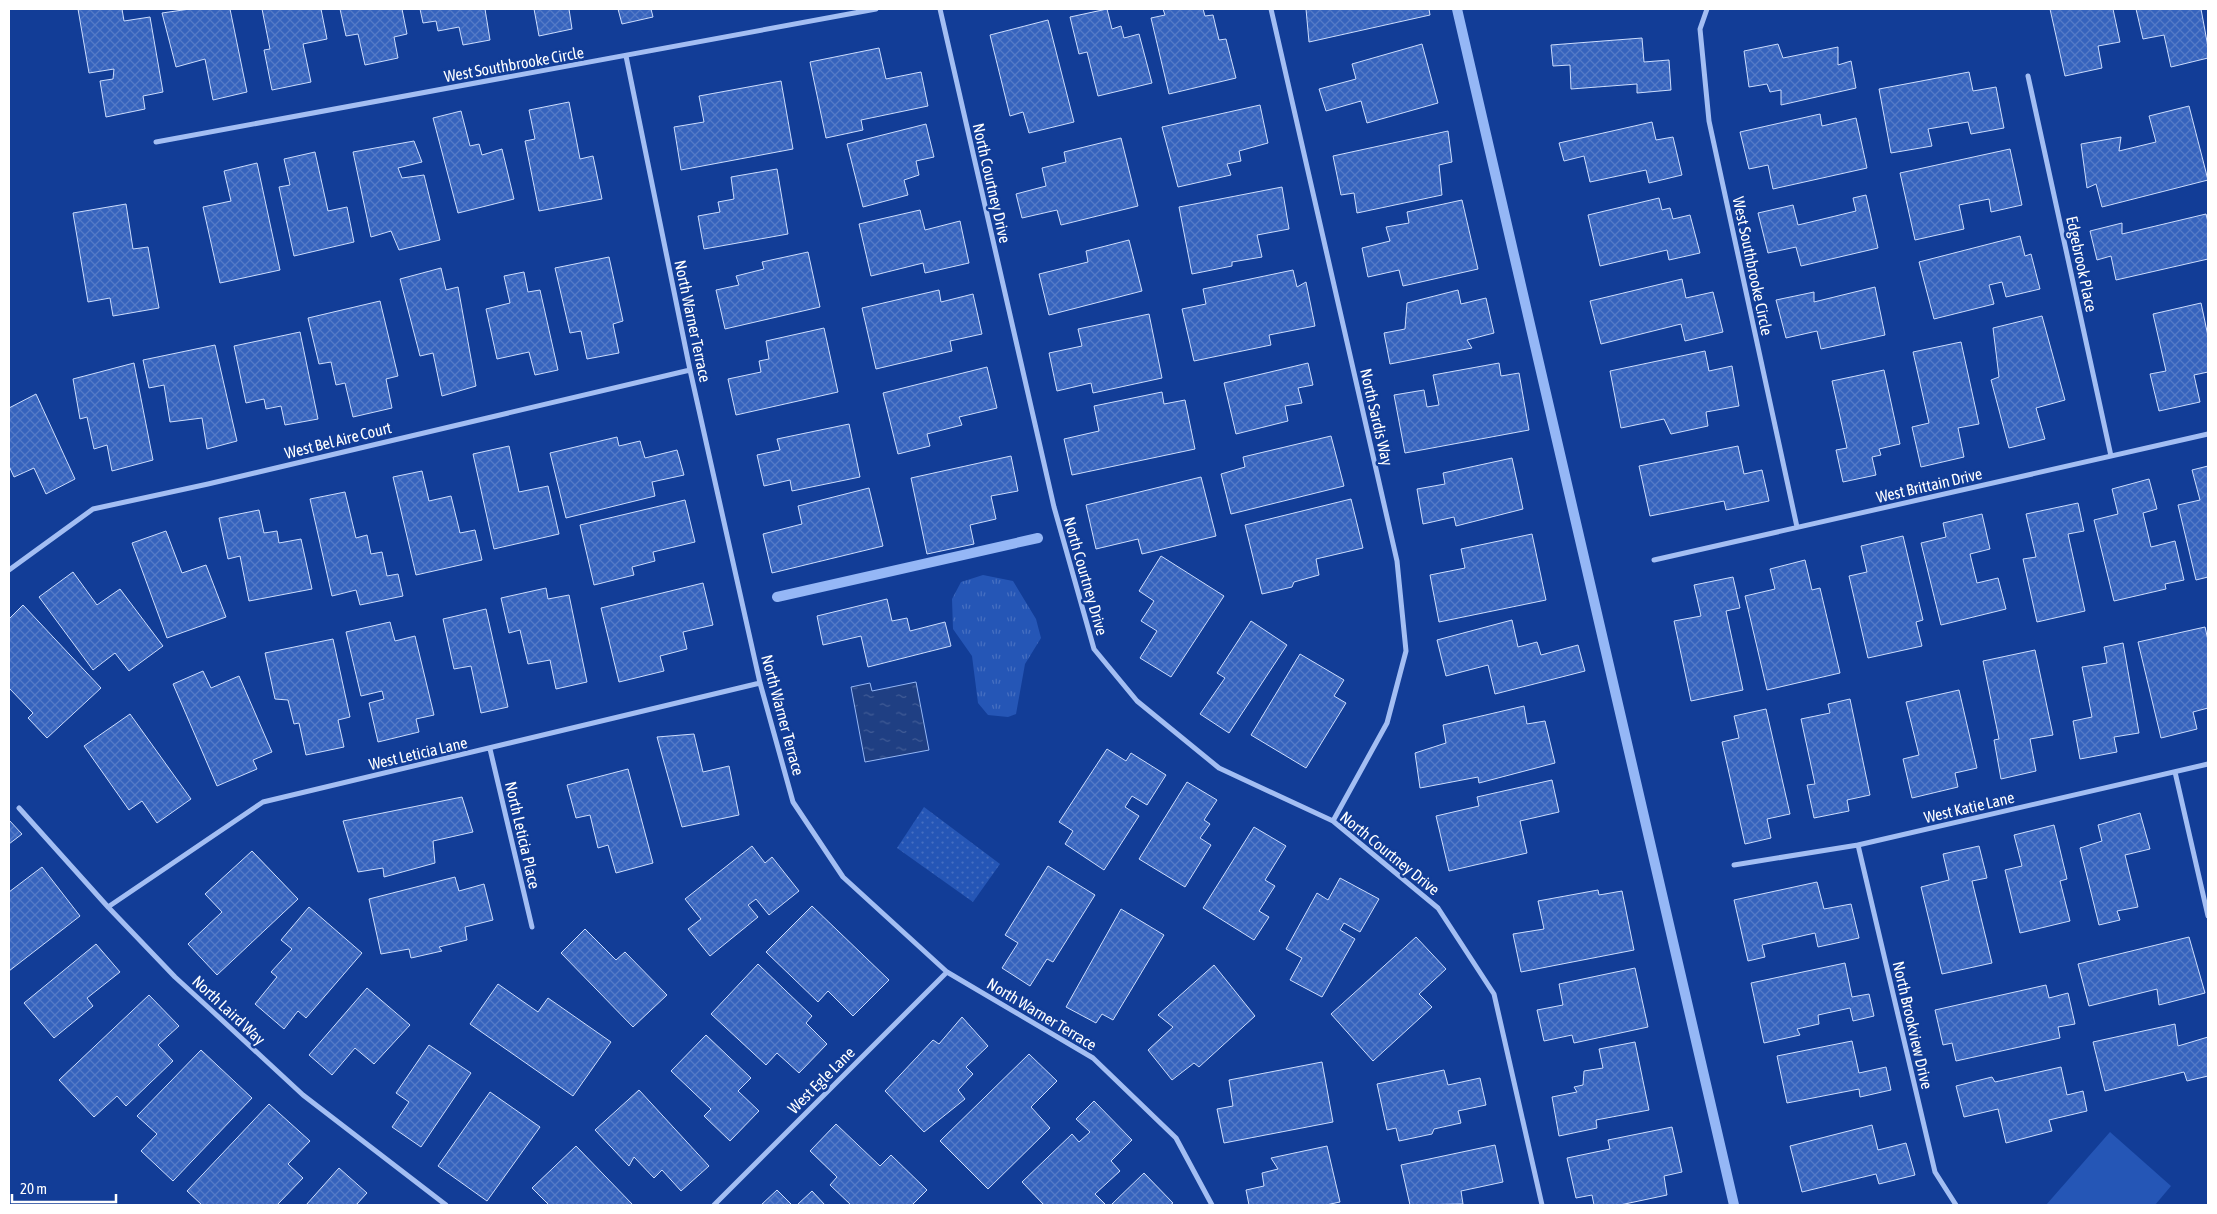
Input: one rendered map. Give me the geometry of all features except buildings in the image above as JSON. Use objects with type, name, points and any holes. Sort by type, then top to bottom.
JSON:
[{"type":"street","name":"West Southbrooke Circle","points":[[156,142],[876,9]]},
{"type":"street","name":"North Courtney Drive","points":[[940,9],[1054,507],[1094,649],[1137,701],[1219,768],[1334,821],[1438,908],[1494,994],[1542,1205]]},
{"type":"street","name":"North Sardis Way","points":[[1271,9],[1397,561],[1406,651],[1387,723],[1334,821]]},
{"type":"street","name":"West Southbrooke Circle","points":[[1707,9],[1700,29],[1709,121],[1796,528]]},
{"type":"street","name":"North Warner Terrace","points":[[626,56],[690,370],[760,683],[793,802],[843,877],[947,972],[1093,1058],[1176,1138],[1212,1205]]},
{"type":"street","name":"Edgebrook Place","points":[[2028,76],[2111,456]]},
{"type":"street","name":"West Bel Aire Court","points":[[9,570],[93,509],[208,484],[690,370]]},
{"type":"street","name":"West Brittain Drive","points":[[1654,560],[2208,434]]},
{"type":"street","name":"West Leticia Lane","points":[[108,907],[264,802],[760,683]]},
{"type":"street","name":"North Leticia Place","points":[[490,749],[532,927]]},
{"type":"street","name":"West Katie Lane","points":[[1734,865],[1858,845],[2208,764]]},
{"type":"street","points":[[2175,772],[2208,916]]},
{"type":"street","name":"North Laird Way","points":[[19,808],[108,907],[176,977],[303,1095],[446,1205]]},
{"type":"street","name":"North Brookview Drive","points":[[1858,845],[1935,1172],[1956,1205]]},
{"type":"street","name":"West Egle Lane","points":[[714,1205],[947,972]]},
{"type":"green space","points":[[983,575],[1013,581],[1036,619],[1041,638],[1025,664],[1016,714],[1008,717],[988,715],[978,703],[972,656],[953,629],[952,599],[961,582]]},
{"type":"green space","points":[[924,807],[1000,864],[973,902],[897,848]]},
{"type":"green space","points":[[2110,1132],[2171,1186],[2155,1205],[2046,1205]]},
{"type":"water","points":[[916,682],[929,750],[865,762],[851,687],[870,683],[872,691]]},
{"type":"waterway","points":[[1457,9],[1734,1205]]},
{"type":"waterway","points":[[777,597],[1038,538]]}]
